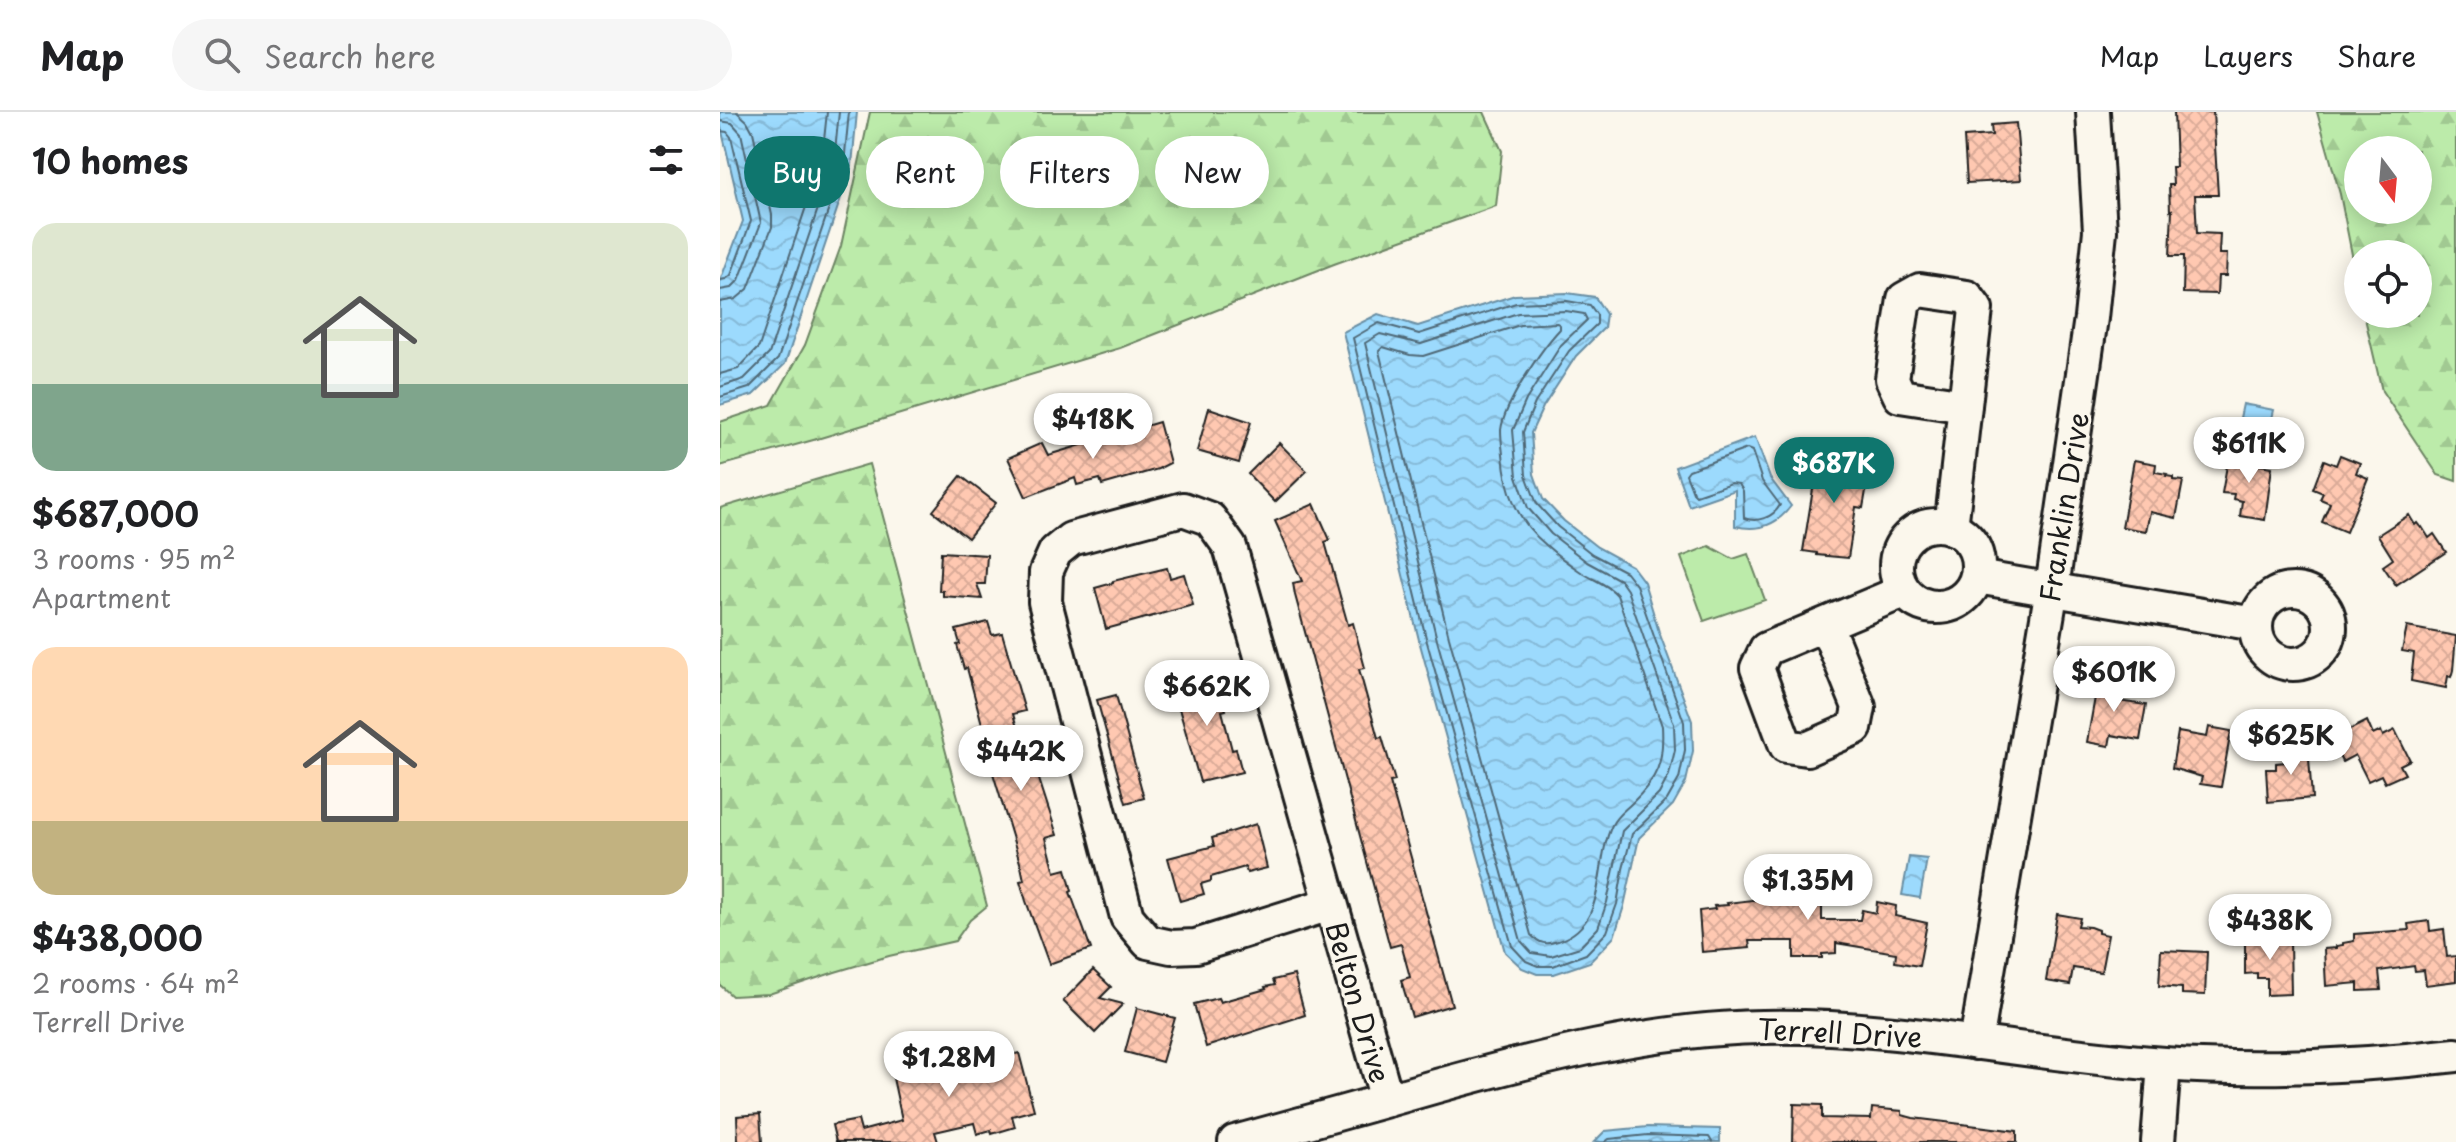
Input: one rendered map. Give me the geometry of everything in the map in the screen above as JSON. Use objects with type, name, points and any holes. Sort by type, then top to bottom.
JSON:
[{"type":"street","name":"Franklin Drive","points":[[1976,1043],[2052,588],[2091,318],[2100,231],[2093,112]]},
{"type":"street","points":[[1951,528],[1965,406]]},
{"type":"street","name":"Belton Drive","points":[[1330,904],[1196,946],[1171,947],[1148,942],[1127,917],[1045,602],[1046,572],[1055,552],[1071,539],[1183,509],[1210,519],[1230,547],[1387,1100]]},
{"type":"street","points":[[1938,525],[1951,528],[1962,533],[1976,553],[1977,577],[1965,596],[1945,606],[1923,605],[1904,591],[1898,580],[1898,553],[1913,533],[1925,527],[1938,525]]},
{"type":"street","points":[[1977,577],[2255,624]]},
{"type":"street","points":[[1826,625],[1904,591]]},
{"type":"street","name":"Terrell Drive","points":[[1235,1142],[1532,1059],[1690,1030],[1830,1027],[1916,1034],[2164,1064],[2308,1066],[2456,1055]]},
{"type":"street","points":[[2158,1142],[2164,1064]]},
{"type":"green space","points":[[870,112],[1484,112],[1502,151],[1496,206],[1334,264],[1120,348],[720,466],[720,422],[771,405],[805,345],[841,246]]},
{"type":"green space","points":[[2317,112],[2456,112],[2456,481],[2438,475],[2382,391],[2367,328],[2432,328],[2432,240],[2349,240],[2346,224],[2432,224],[2432,136],[2344,136],[2344,214]]},
{"type":"green space","points":[[869,464],[987,906],[970,920],[955,941],[889,956],[769,994],[732,996],[720,985],[720,508]]},
{"type":"green space","points":[[1709,546],[1733,559],[1748,554],[1765,600],[1704,621],[1681,557]]},
{"type":"water","points":[[720,112],[857,112],[850,171],[850,136],[744,136],[744,208],[838,208],[785,364],[753,395],[720,405],[720,281],[743,221]]},
{"type":"water","points":[[1567,293],[1595,297],[1606,314],[1604,328],[1576,356],[1543,407],[1531,433],[1534,474],[1543,499],[1564,521],[1597,547],[1632,566],[1644,582],[1692,721],[1693,751],[1686,782],[1673,805],[1639,838],[1614,937],[1590,962],[1554,974],[1537,974],[1522,968],[1505,952],[1420,644],[1343,332],[1378,314],[1418,326],[1515,295]]},
{"type":"water","points":[[2243,404],[2274,410],[2271,423],[2240,418]]},
{"type":"water","points":[[1755,437],[1770,478],[1791,506],[1786,513],[1760,527],[1735,526],[1735,490],[1689,506],[1675,467]]},
{"type":"water","points":[[1909,857],[1927,859],[1920,898],[1902,895]]},
{"type":"water","points":[[1648,1127],[1720,1129],[1720,1142],[1594,1142],[1605,1131]]},
{"type":"building","points":[[2174,112],[2213,112],[2218,195],[2195,195],[2197,233],[2220,234],[2219,254],[2227,254],[2226,276],[2218,276],[2217,294],[2183,293],[2184,256],[2170,256],[2172,210],[2169,185],[2173,185],[2172,167],[2176,167]]},
{"type":"building","points":[[2016,123],[2021,180],[1967,183],[1964,137],[1992,135],[1991,125]]},
{"type":"building","points":[[1209,408],[1251,422],[1239,463],[1197,451]]},
{"type":"building","points":[[1159,422],[1170,463],[1102,485],[1100,479],[1077,485],[1075,478],[1026,497],[1008,458],[1042,443],[1048,455]]},
{"type":"building","points":[[1279,443],[1307,471],[1275,502],[1248,474]]},
{"type":"building","points":[[1819,452],[1864,459],[1860,484],[1867,485],[1863,508],[1856,507],[1848,558],[1803,551]]},
{"type":"building","points":[[2240,452],[2260,455],[2259,465],[2272,467],[2265,520],[2240,516],[2242,501],[2233,499],[2234,494],[2222,493],[2228,460],[2239,462]]},
{"type":"building","points":[[2340,455],[2360,463],[2356,473],[2368,478],[2346,532],[2322,522],[2330,503],[2320,499],[2323,493],[2313,489],[2324,460],[2336,465]]},
{"type":"building","points":[[2134,460],[2156,464],[2155,472],[2183,481],[2176,518],[2150,512],[2146,531],[2122,527]]},
{"type":"building","points":[[961,476],[996,503],[968,538],[933,511]]},
{"type":"building","points":[[1314,504],[1330,540],[1325,542],[1348,625],[1353,623],[1365,668],[1359,669],[1378,738],[1382,737],[1395,781],[1390,782],[1452,1005],[1412,1017],[1401,980],[1410,977],[1401,944],[1390,947],[1295,595],[1293,583],[1302,581],[1275,521]]},
{"type":"building","points":[[2409,515],[2429,538],[2434,534],[2446,552],[2396,585],[2383,566],[2393,559],[2378,535]]},
{"type":"building","points":[[941,552],[987,555],[985,584],[977,584],[982,599],[943,596],[943,591],[939,591]]},
{"type":"building","points":[[1167,568],[1170,578],[1184,574],[1193,605],[1106,629],[1095,588]]},
{"type":"building","points":[[988,622],[992,635],[1002,633],[1025,711],[1013,714],[1024,751],[1033,749],[1040,773],[1037,773],[1057,835],[1046,838],[1055,872],[1066,869],[1070,892],[1091,949],[1049,964],[1020,881],[1024,880],[1021,866],[983,740],[986,739],[967,668],[964,669],[957,645],[960,644],[956,630]]},
{"type":"building","points":[[2407,627],[2456,636],[2453,670],[2451,677],[2448,676],[2446,688],[2411,681],[2414,653],[2402,651]]},
{"type":"building","points":[[1213,674],[1226,710],[1222,711],[1232,750],[1236,749],[1242,772],[1200,782],[1172,684]]},
{"type":"building","points":[[2099,675],[2122,680],[2118,701],[2146,705],[2140,740],[2111,735],[2109,746],[2087,742]]},
{"type":"building","points":[[1116,695],[1144,798],[1126,803],[1097,700]]},
{"type":"building","points":[[2367,721],[2373,735],[2381,731],[2383,736],[2395,730],[2410,760],[2400,765],[2405,774],[2385,783],[2381,775],[2368,781],[2355,755],[2342,762],[2331,739]]},
{"type":"building","points":[[2209,727],[2231,731],[2221,787],[2200,784],[2202,777],[2172,768],[2178,732],[2207,737]]},
{"type":"building","points":[[2308,745],[2312,798],[2268,802],[2266,769],[2276,769],[2276,763],[2286,762],[2285,747]]},
{"type":"building","points":[[1256,824],[1267,868],[1247,873],[1245,867],[1211,877],[1211,881],[1201,884],[1204,894],[1180,901],[1168,858],[1214,846],[1212,838]]},
{"type":"building","points":[[1769,867],[1812,867],[1812,877],[1820,878],[1822,883],[1822,920],[1860,920],[1862,910],[1876,913],[1877,902],[1896,906],[1895,916],[1927,923],[1919,966],[1895,962],[1896,953],[1836,943],[1836,953],[1822,954],[1822,958],[1794,958],[1794,941],[1749,941],[1750,948],[1702,952],[1699,911],[1715,909],[1714,906],[1727,903],[1769,898]]},
{"type":"building","points":[[2057,914],[2080,918],[2078,926],[2090,927],[2108,935],[2101,972],[2073,968],[2070,985],[2046,981]]},
{"type":"building","points":[[2429,921],[2430,931],[2444,929],[2447,957],[2456,956],[2456,981],[2426,985],[2424,970],[2415,971],[2414,966],[2379,971],[2381,990],[2358,991],[2358,983],[2326,986],[2324,949],[2354,941],[2354,934],[2409,930],[2408,924]]},
{"type":"building","points":[[2256,931],[2276,931],[2276,941],[2290,941],[2291,994],[2267,995],[2267,978],[2257,978],[2257,973],[2245,974],[2245,942],[2256,941]]},
{"type":"building","points":[[2161,950],[2207,952],[2205,995],[2182,994],[2182,988],[2159,986]]},
{"type":"building","points":[[1093,970],[1111,987],[1100,998],[1123,1004],[1095,1033],[1063,1001]]},
{"type":"building","points":[[1294,975],[1305,1015],[1206,1047],[1194,1004],[1218,998],[1220,1002],[1266,989],[1275,985],[1273,980]]},
{"type":"building","points":[[1137,1008],[1175,1018],[1162,1062],[1125,1052]]},
{"type":"building","points":[[935,1041],[943,1073],[988,1061],[987,1057],[1019,1053],[1034,1110],[1012,1116],[1015,1127],[992,1134],[991,1130],[977,1134],[974,1123],[935,1132],[938,1142],[836,1142],[832,1125],[858,1120],[861,1131],[902,1120],[893,1078],[901,1076],[898,1067],[912,1063],[908,1048]]},
{"type":"building","points":[[1794,1104],[1822,1105],[1822,1118],[1871,1119],[1872,1108],[1902,1111],[1902,1115],[1913,1118],[2017,1131],[2017,1142],[1793,1142]]},
{"type":"building","points":[[760,1114],[762,1142],[738,1142],[737,1116]]}]
